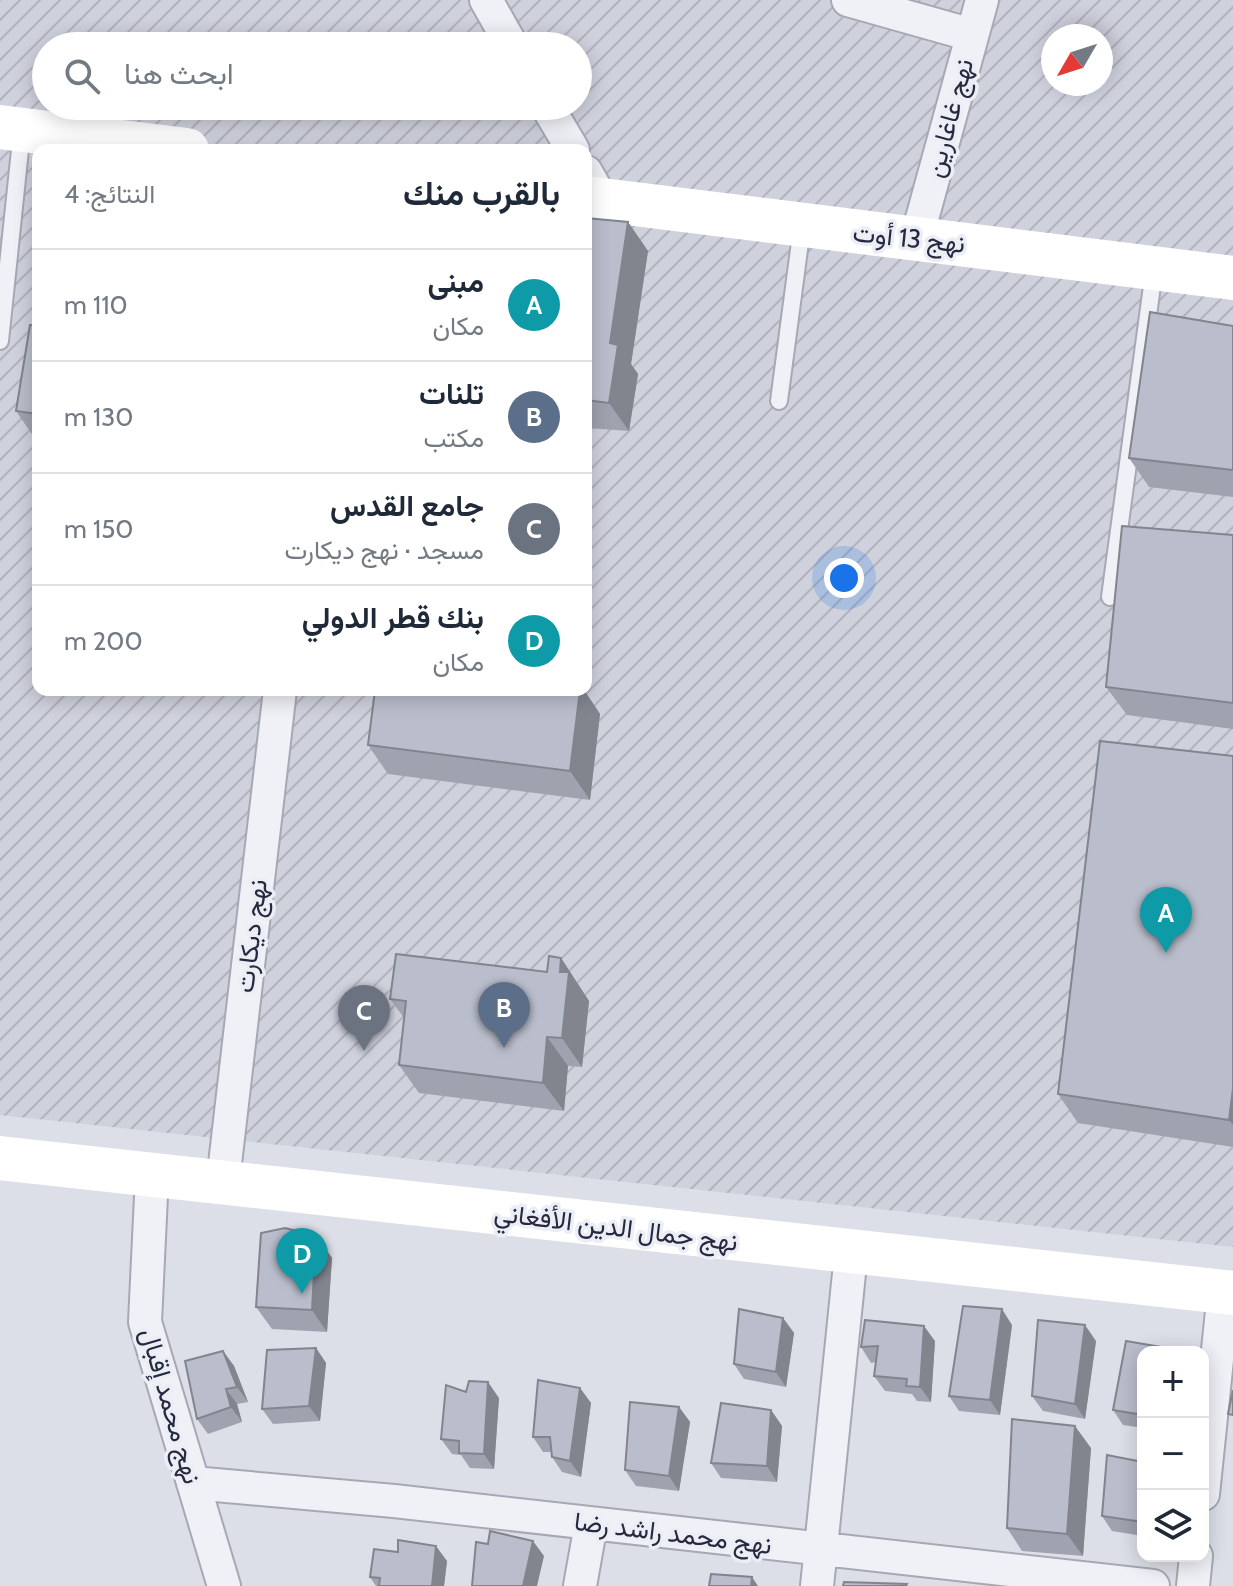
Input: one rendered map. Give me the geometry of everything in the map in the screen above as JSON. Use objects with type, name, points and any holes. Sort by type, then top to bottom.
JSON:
[{"type":"main road","points":[[11,128],[139,144]]},
{"type":"main road","name":"نهج 13 أوت","points":[[592,190],[802,227],[917,237],[1233,278]]},
{"type":"main road","name":"نهج جمال الدين الأفغاني","points":[[0,1158],[851,1254],[1229,1292]]},
{"type":"street","points":[[486,0],[504,32]]},
{"type":"street","points":[[848,0],[972,35]]},
{"type":"street","name":"نهج غاغارين","points":[[917,237],[982,0]]},
{"type":"street","points":[[555,120],[569,144]]},
{"type":"street","name":"نهج ديكارت","points":[[223,1181],[279,696]]},
{"type":"street","name":"نهج محمد إقبال","points":[[152,1175],[145,1322],[224,1586]]},
{"type":"street","points":[[817,1586],[851,1254]]},
{"type":"street","points":[[1204,1490],[1229,1292]]},
{"type":"street","name":"نهج محمد راشد رضا","points":[[193,1483],[821,1550],[1042,1581],[1153,1586]]},
{"type":"street","points":[[580,1586],[591,1524]]},
{"type":"street","points":[[1193,1586],[1195,1562]]},
{"type":"lane","points":[[0,341],[11,128]]},
{"type":"lane","points":[[779,401],[802,227]]},
{"type":"lane","points":[[1110,597],[1154,270]]},
{"type":"shaded area","points":[[0,0],[1233,0],[1233,1247],[0,1115]]},
{"type":"building","points":[[592,219],[628,222],[610,343],[618,345],[609,403],[592,401]]},
{"type":"building","points":[[1150,312],[1233,326],[1233,470],[1129,458]]},
{"type":"building","points":[[30,325],[32,325],[32,413],[16,411]]},
{"type":"building","points":[[1122,526],[1233,535],[1233,703],[1106,687]]},
{"type":"building","points":[[374,696],[579,696],[570,771],[368,745]]},
{"type":"building","points":[[1100,741],[1233,756],[1233,1088],[1229,1120],[1058,1094]]},
{"type":"building","points":[[396,954],[547,972],[549,956],[561,958],[560,972],[569,972],[562,1038],[547,1037],[543,1083],[399,1065],[406,1001],[390,999]]},
{"type":"building","points":[[285,1228],[316,1236],[312,1310],[256,1307],[261,1233]]},
{"type":"building","points":[[963,1306],[1002,1309],[990,1400],[949,1396]]},
{"type":"building","points":[[739,1309],[783,1318],[776,1372],[734,1364]]},
{"type":"building","points":[[865,1320],[924,1326],[920,1387],[906,1386],[907,1379],[874,1376],[878,1346],[861,1347]]},
{"type":"building","points":[[1038,1320],[1085,1325],[1075,1404],[1032,1396]]},
{"type":"building","points":[[1126,1341],[1155,1346],[1137,1346],[1137,1414],[1113,1410]]},
{"type":"building","points":[[316,1348],[309,1406],[262,1409],[267,1350]]},
{"type":"building","points":[[223,1351],[237,1387],[226,1389],[231,1407],[197,1419],[185,1361]]},
{"type":"building","points":[[538,1380],[580,1388],[570,1461],[552,1457],[550,1437],[533,1437]]},
{"type":"building","points":[[469,1381],[488,1382],[484,1454],[459,1453],[459,1441],[441,1439],[446,1385],[466,1392]]},
{"type":"building","points":[[1233,1390],[1233,1415],[1228,1414]]},
{"type":"building","points":[[630,1402],[679,1407],[669,1476],[625,1470]]},
{"type":"building","points":[[721,1403],[771,1410],[767,1466],[711,1463]]},
{"type":"building","points":[[1012,1419],[1075,1426],[1067,1534],[1007,1528]]},
{"type":"building","points":[[1107,1455],[1137,1461],[1137,1521],[1102,1516]]},
{"type":"building","points":[[490,1531],[533,1541],[523,1586],[472,1586],[476,1542],[488,1544]]},
{"type":"building","points":[[398,1540],[436,1546],[432,1586],[379,1586],[380,1578],[370,1577],[374,1549],[398,1552]]},
{"type":"building","points":[[711,1574],[752,1577],[751,1586],[709,1586]]},
{"type":"building","points":[[844,1582],[907,1584],[843,1586]]},
{"type":"place","name":"مبنى","points":[[1166,953]]},
{"type":"place","name":"تلنات","points":[[504,1048]]},
{"type":"place","name":"جامع القدس","points":[[364,1051]]},
{"type":"place","name":"بنك قطر الدولي","points":[[302,1294]]}]
